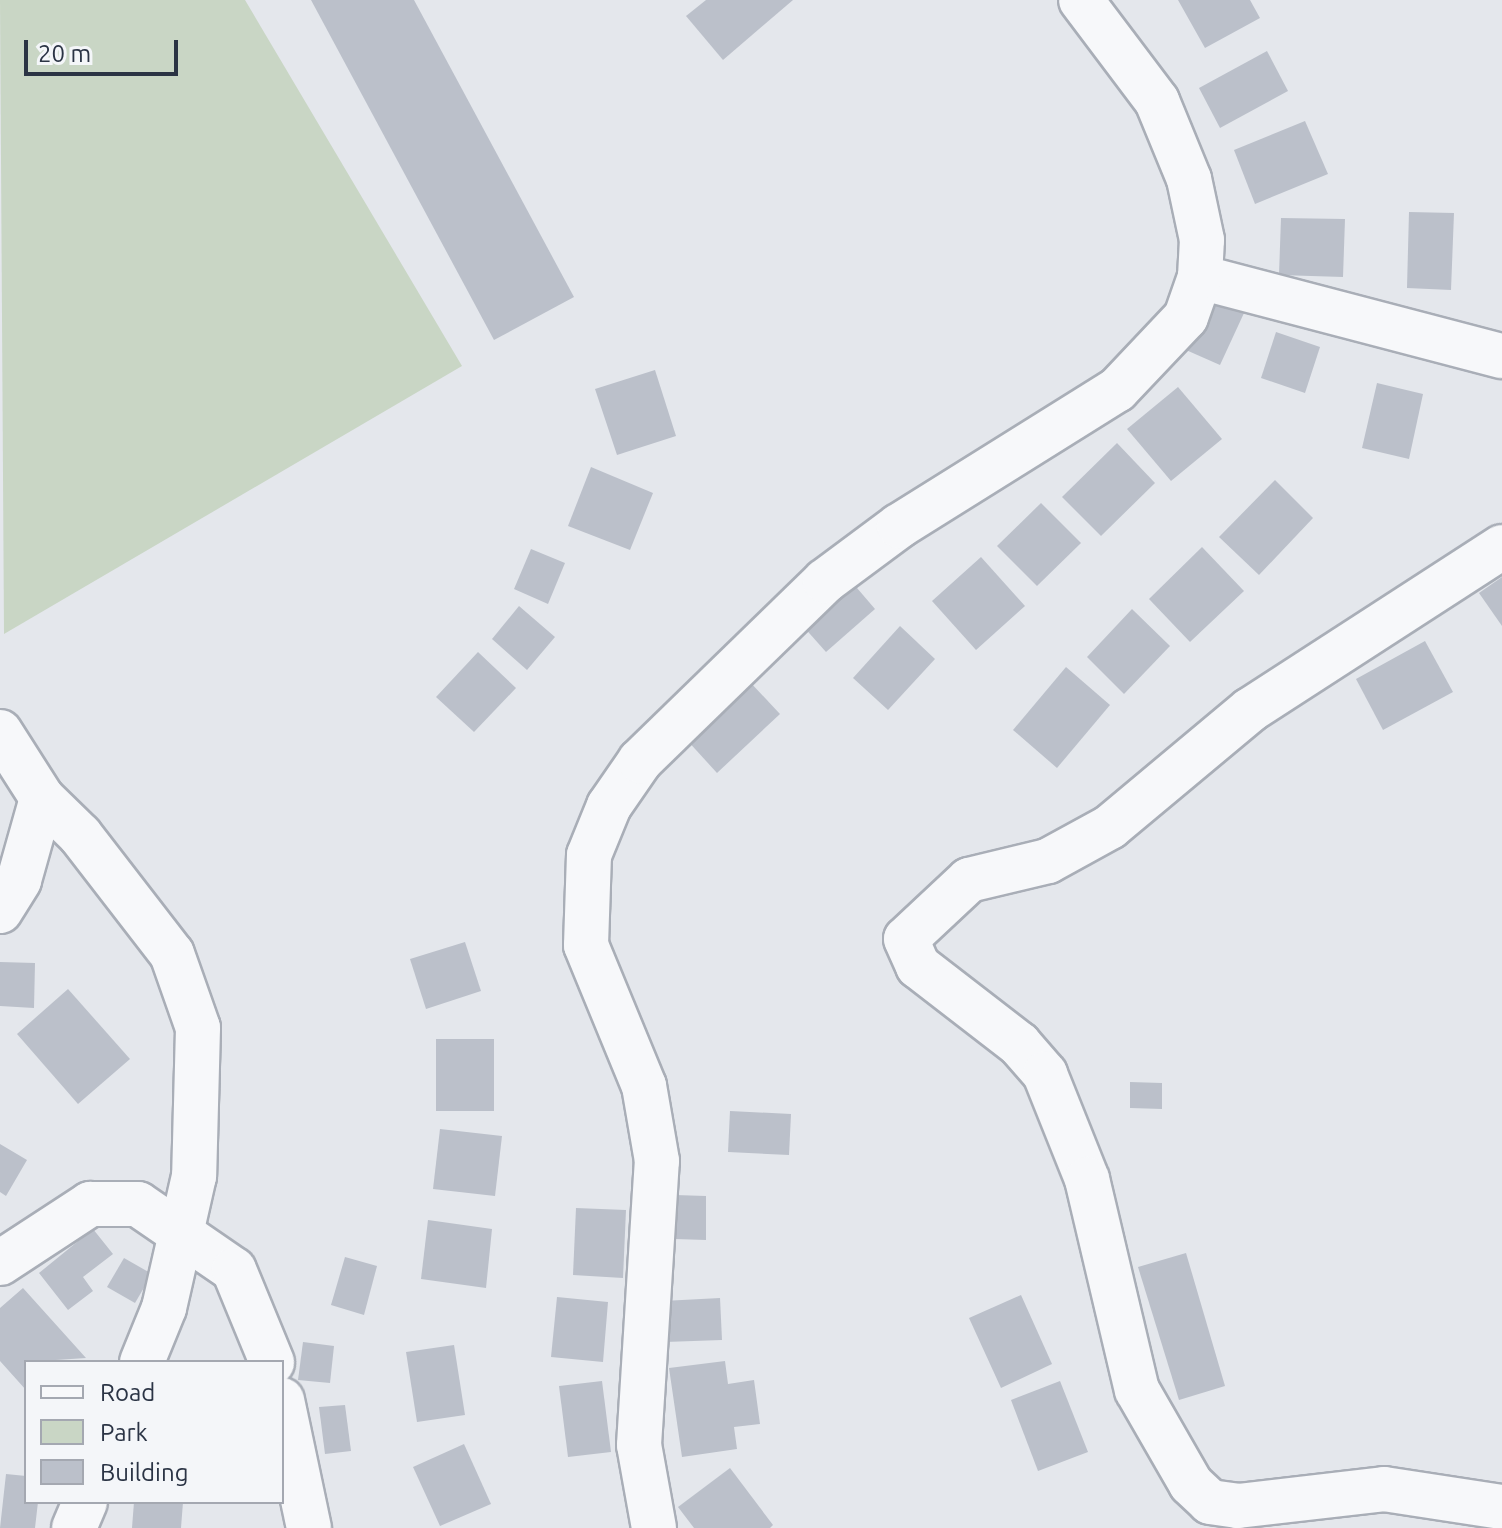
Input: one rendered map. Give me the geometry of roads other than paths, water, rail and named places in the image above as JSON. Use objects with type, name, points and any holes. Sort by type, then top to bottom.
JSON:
[{"type":"street","points":[[654,1528],[639,1445],[657,1161],[644,1086],[586,945],[583,894],[609,806],[640,761],[825,581],[899,526],[1117,390],[1186,317],[1200,277],[1202,240],[1189,179],[1157,101],[1081,0]]},
{"type":"street","points":[[1200,277],[1502,356]]},
{"type":"street","points":[[1502,547],[1250,710],[1110,827],[1048,861],[969,880],[906,939],[918,966],[1019,1044],[1045,1074],[1087,1179],[1137,1390],[1191,1484],[1210,1502],[1238,1506],[1384,1489],[1502,1507]]},
{"type":"street","points":[[0,732],[42,798],[80,835],[172,954],[189,994],[202,1070],[184,1230],[143,1360]]},
{"type":"street","points":[[0,911],[19,880],[42,798]]},
{"type":"street","points":[[0,1263],[73,1213],[109,1200],[138,1204],[184,1230],[248,1290],[271,1360]]},
{"type":"street","points":[[284,1409],[309,1528]]},
{"type":"street","points":[[74,1528],[84,1504]]}]
